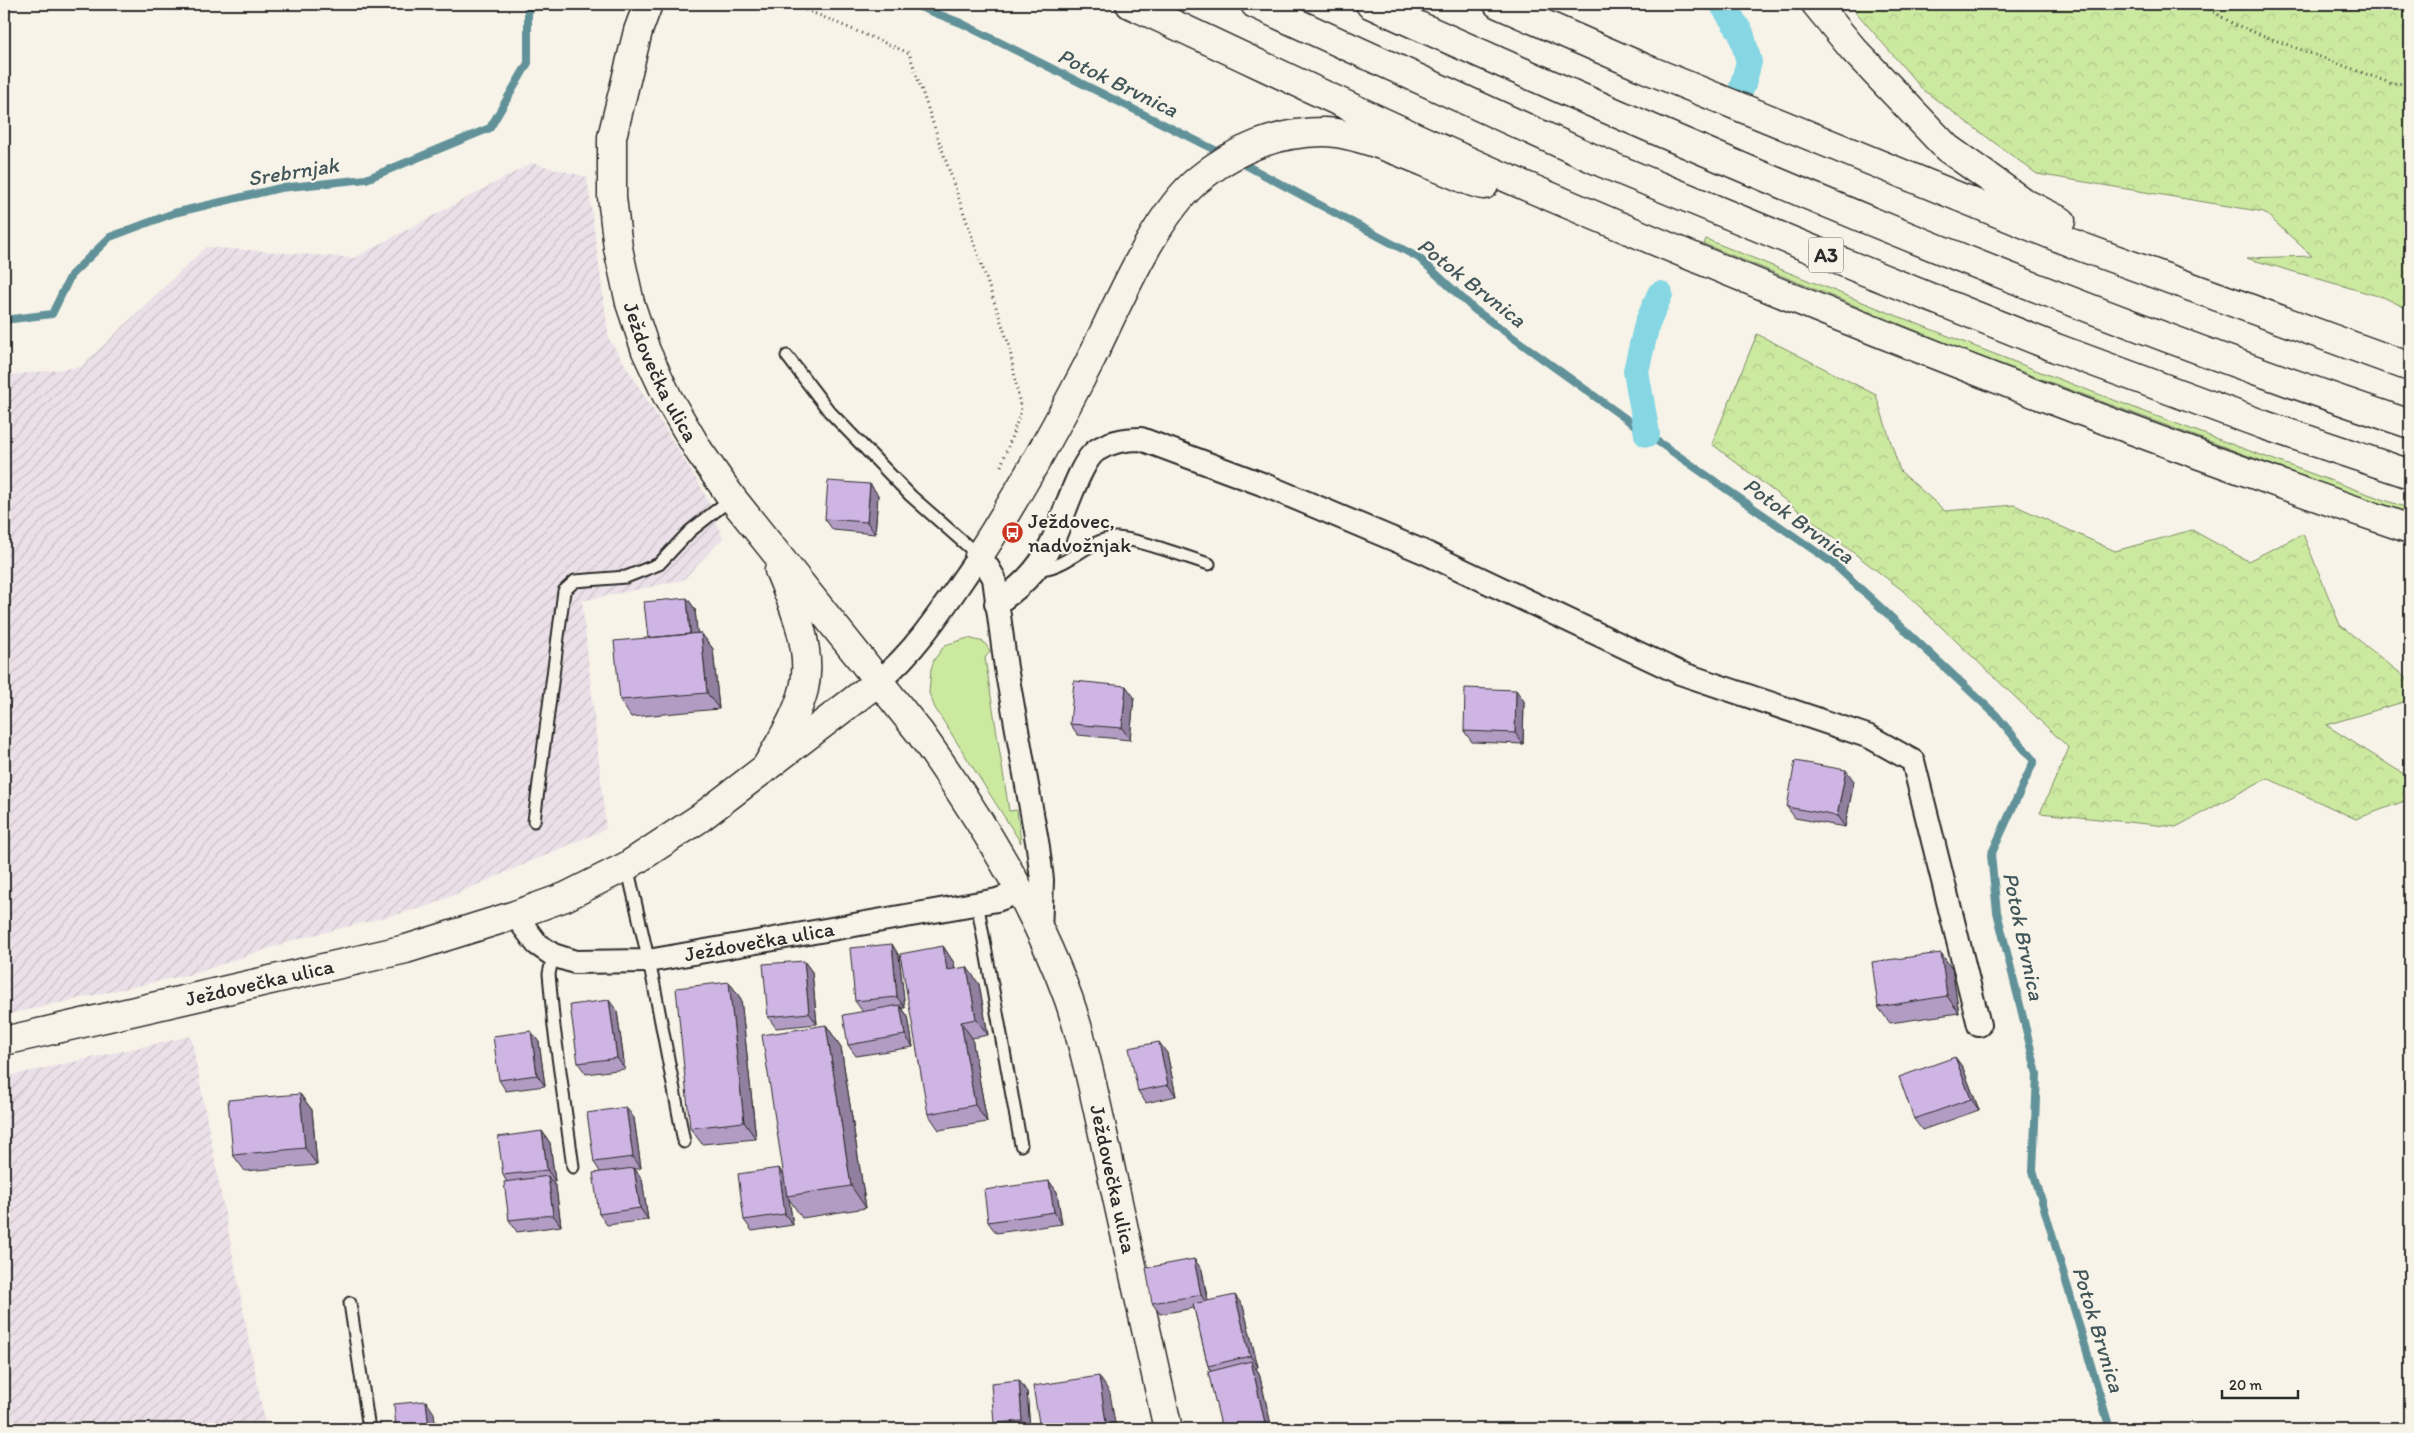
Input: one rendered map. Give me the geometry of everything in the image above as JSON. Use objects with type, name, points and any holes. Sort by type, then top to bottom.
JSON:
[{"type":"main road","name":"Ježdovečka ulica","points":[[648,4],[638,31],[612,138],[612,196],[618,248],[630,303],[646,351],[668,398],[699,451],[732,498],[767,544],[879,681],[948,773],[1019,892],[1040,933],[1069,1000],[1089,1072],[1168,1429]]},
{"type":"main road","points":[[1130,4],[1526,186],[1837,316],[2041,396],[2252,475],[2410,529]]},
{"type":"main road","name":"A3","points":[[1255,4],[1603,163],[1852,266],[2056,348],[2264,425],[2410,474]]},
{"type":"main road","name":"A3","points":[[1370,4],[1608,112],[1876,223],[2067,299],[2307,390],[2410,424]]},
{"type":"main road","points":[[1498,4],[1642,67],[2079,246],[2410,367]]},
{"type":"main road","points":[[1816,4],[1853,49],[1946,148],[2023,202],[2177,283]]},
{"type":"main road","points":[[979,556],[1037,463],[1150,243],[1174,207],[1198,180],[1242,150],[1269,140],[1325,132],[1347,136],[1398,152],[1481,185],[1526,186]]},
{"type":"main road","points":[[765,769],[797,708],[804,689],[806,664],[800,629],[790,596],[767,544]]},
{"type":"main road","name":"Ježdovečka ulica","points":[[4,1041],[406,949],[515,916],[565,897],[627,866],[700,818],[879,681]]},
{"type":"street","points":[[996,604],[1017,589],[1036,569],[1050,546],[1084,468],[1096,450],[1121,439],[1141,439],[1262,484],[1424,552],[1680,673],[1870,737],[1914,761],[1979,1025]]},
{"type":"street","name":"Ježdovečka ulica","points":[[979,556],[994,578],[996,604],[1038,847],[1042,880],[1040,933]]},
{"type":"street","points":[[879,681],[895,668],[913,647],[979,556]]},
{"type":"street","name":"Ježdovečka ulica","points":[[515,916],[537,944],[553,956],[575,962],[648,961],[997,900],[1019,892]]},
{"type":"lane","points":[[787,356],[829,411],[911,496],[979,556]]},
{"type":"lane","points":[[534,821],[564,590],[575,582],[626,577],[659,564],[690,531],[732,498]]},
{"type":"lane","points":[[1036,569],[1047,570],[1066,562],[1093,546],[1114,538],[1209,564]]},
{"type":"lane","points":[[627,866],[684,1142]]},
{"type":"lane","points":[[977,902],[1021,1145]]},
{"type":"lane","points":[[553,956],[549,974],[554,1027],[573,1167]]},
{"type":"lane","points":[[350,1303],[369,1429]]},
{"type":"path","points":[[792,4],[908,53],[1009,346],[1021,411],[1001,467]]},
{"type":"path","points":[[2202,4],[2235,25],[2390,82],[2410,84]]},
{"type":"shaded area","points":[[532,163],[587,177],[609,339],[703,490],[723,538],[683,580],[582,601],[606,829],[426,907],[294,940],[196,973],[4,1015],[4,376],[81,367],[206,247],[354,258]]},
{"type":"shaded area","points":[[191,1036],[266,1429],[4,1429],[4,1077]]},
{"type":"green space","points":[[1849,4],[2410,4],[2410,310],[2385,298],[2246,258],[2312,256],[2264,212],[2037,174],[1923,90]]},
{"type":"green space","points":[[1706,239],[2057,378],[2233,445],[2410,509],[2410,516],[1966,351],[1704,244]]},
{"type":"green space","points":[[1757,334],[1876,395],[1900,471],[1945,511],[2014,505],[2115,551],[2192,530],[2248,561],[2303,534],[2340,625],[2410,681],[2410,700],[2326,725],[2410,778],[2410,799],[2356,819],[2267,778],[2176,827],[2040,813],[2069,748],[1902,590],[1712,444]]},
{"type":"green space","points":[[968,638],[984,642],[990,651],[985,658],[1009,811],[1017,810],[1021,843],[935,708],[929,693],[931,669],[934,660],[945,645]]},
{"type":"building","points":[[828,481],[870,484],[867,522],[825,519]]},
{"type":"building","points":[[687,598],[690,634],[648,638],[644,602]]},
{"type":"building","points":[[701,633],[707,693],[620,700],[614,641]]},
{"type":"building","points":[[1074,681],[1126,686],[1122,728],[1070,724]]},
{"type":"building","points":[[1465,688],[1516,690],[1515,733],[1464,731]]},
{"type":"building","points":[[1795,761],[1846,770],[1837,816],[1787,807]]},
{"type":"building","points":[[892,944],[897,997],[855,1001],[850,948]]},
{"type":"building","points":[[943,946],[947,970],[967,967],[976,1019],[961,1022],[975,1105],[928,1114],[900,954]]},
{"type":"building","points":[[1941,953],[1947,996],[1878,1007],[1872,962]]},
{"type":"building","points":[[804,961],[809,1013],[768,1017],[763,964]]},
{"type":"building","points":[[729,982],[744,1122],[690,1128],[676,988]]},
{"type":"building","points":[[609,1000],[617,1058],[578,1063],[570,1005]]},
{"type":"building","points":[[900,1005],[905,1035],[848,1045],[843,1015]]},
{"type":"building","points":[[826,1025],[851,1186],[787,1196],[762,1035]]},
{"type":"building","points":[[531,1031],[537,1075],[499,1080],[493,1036]]},
{"type":"building","points":[[1159,1042],[1168,1085],[1138,1091],[1129,1048]]},
{"type":"building","points":[[1955,1057],[1971,1099],[1914,1119],[1899,1077]]},
{"type":"building","points":[[300,1094],[305,1148],[233,1155],[228,1100]]},
{"type":"building","points":[[626,1107],[633,1157],[594,1162],[587,1113]]},
{"type":"building","points":[[542,1131],[547,1170],[503,1175],[498,1137]]},
{"type":"building","points":[[634,1168],[640,1208],[599,1214],[593,1173]]},
{"type":"building","points":[[779,1168],[785,1214],[744,1220],[738,1174]]},
{"type":"building","points":[[548,1176],[553,1215],[509,1220],[504,1182]]},
{"type":"building","points":[[1049,1181],[1054,1212],[988,1222],[984,1190]]},
{"type":"building","points":[[1194,1259],[1201,1295],[1152,1303],[1146,1268]]},
{"type":"building","points":[[1235,1295],[1250,1356],[1208,1366],[1193,1304]]},
{"type":"building","points":[[1251,1361],[1265,1423],[1239,1429],[1222,1429],[1208,1372]]},
{"type":"building","points":[[1099,1376],[1107,1429],[1040,1429],[1033,1386]]},
{"type":"building","points":[[1019,1380],[1022,1421],[994,1423],[991,1383]]},
{"type":"building","points":[[426,1401],[429,1429],[396,1429],[394,1404]]},
{"type":"waterway","name":"Srebrnjak","points":[[4,320],[52,314],[71,275],[110,237],[174,213],[280,188],[366,179],[490,128],[528,63],[528,4]]},
{"type":"waterway","name":"Potok Brvnica","points":[[912,4],[961,23],[1223,154]]},
{"type":"waterway","points":[[1722,4],[1741,33],[1749,62],[1742,87]]},
{"type":"waterway","name":"Potok Brvnica","points":[[1238,161],[1419,258],[1475,310],[1647,434],[1834,564],[1996,715],[2034,761],[1991,855],[1997,912],[2037,1074],[2033,1171],[2110,1429]]},
{"type":"waterway","points":[[1647,434],[1636,371],[1647,324],[1660,294]]},
{"type":"place","name":"Ježdovec, nadvožnjak","points":[[1012,533]]}]
